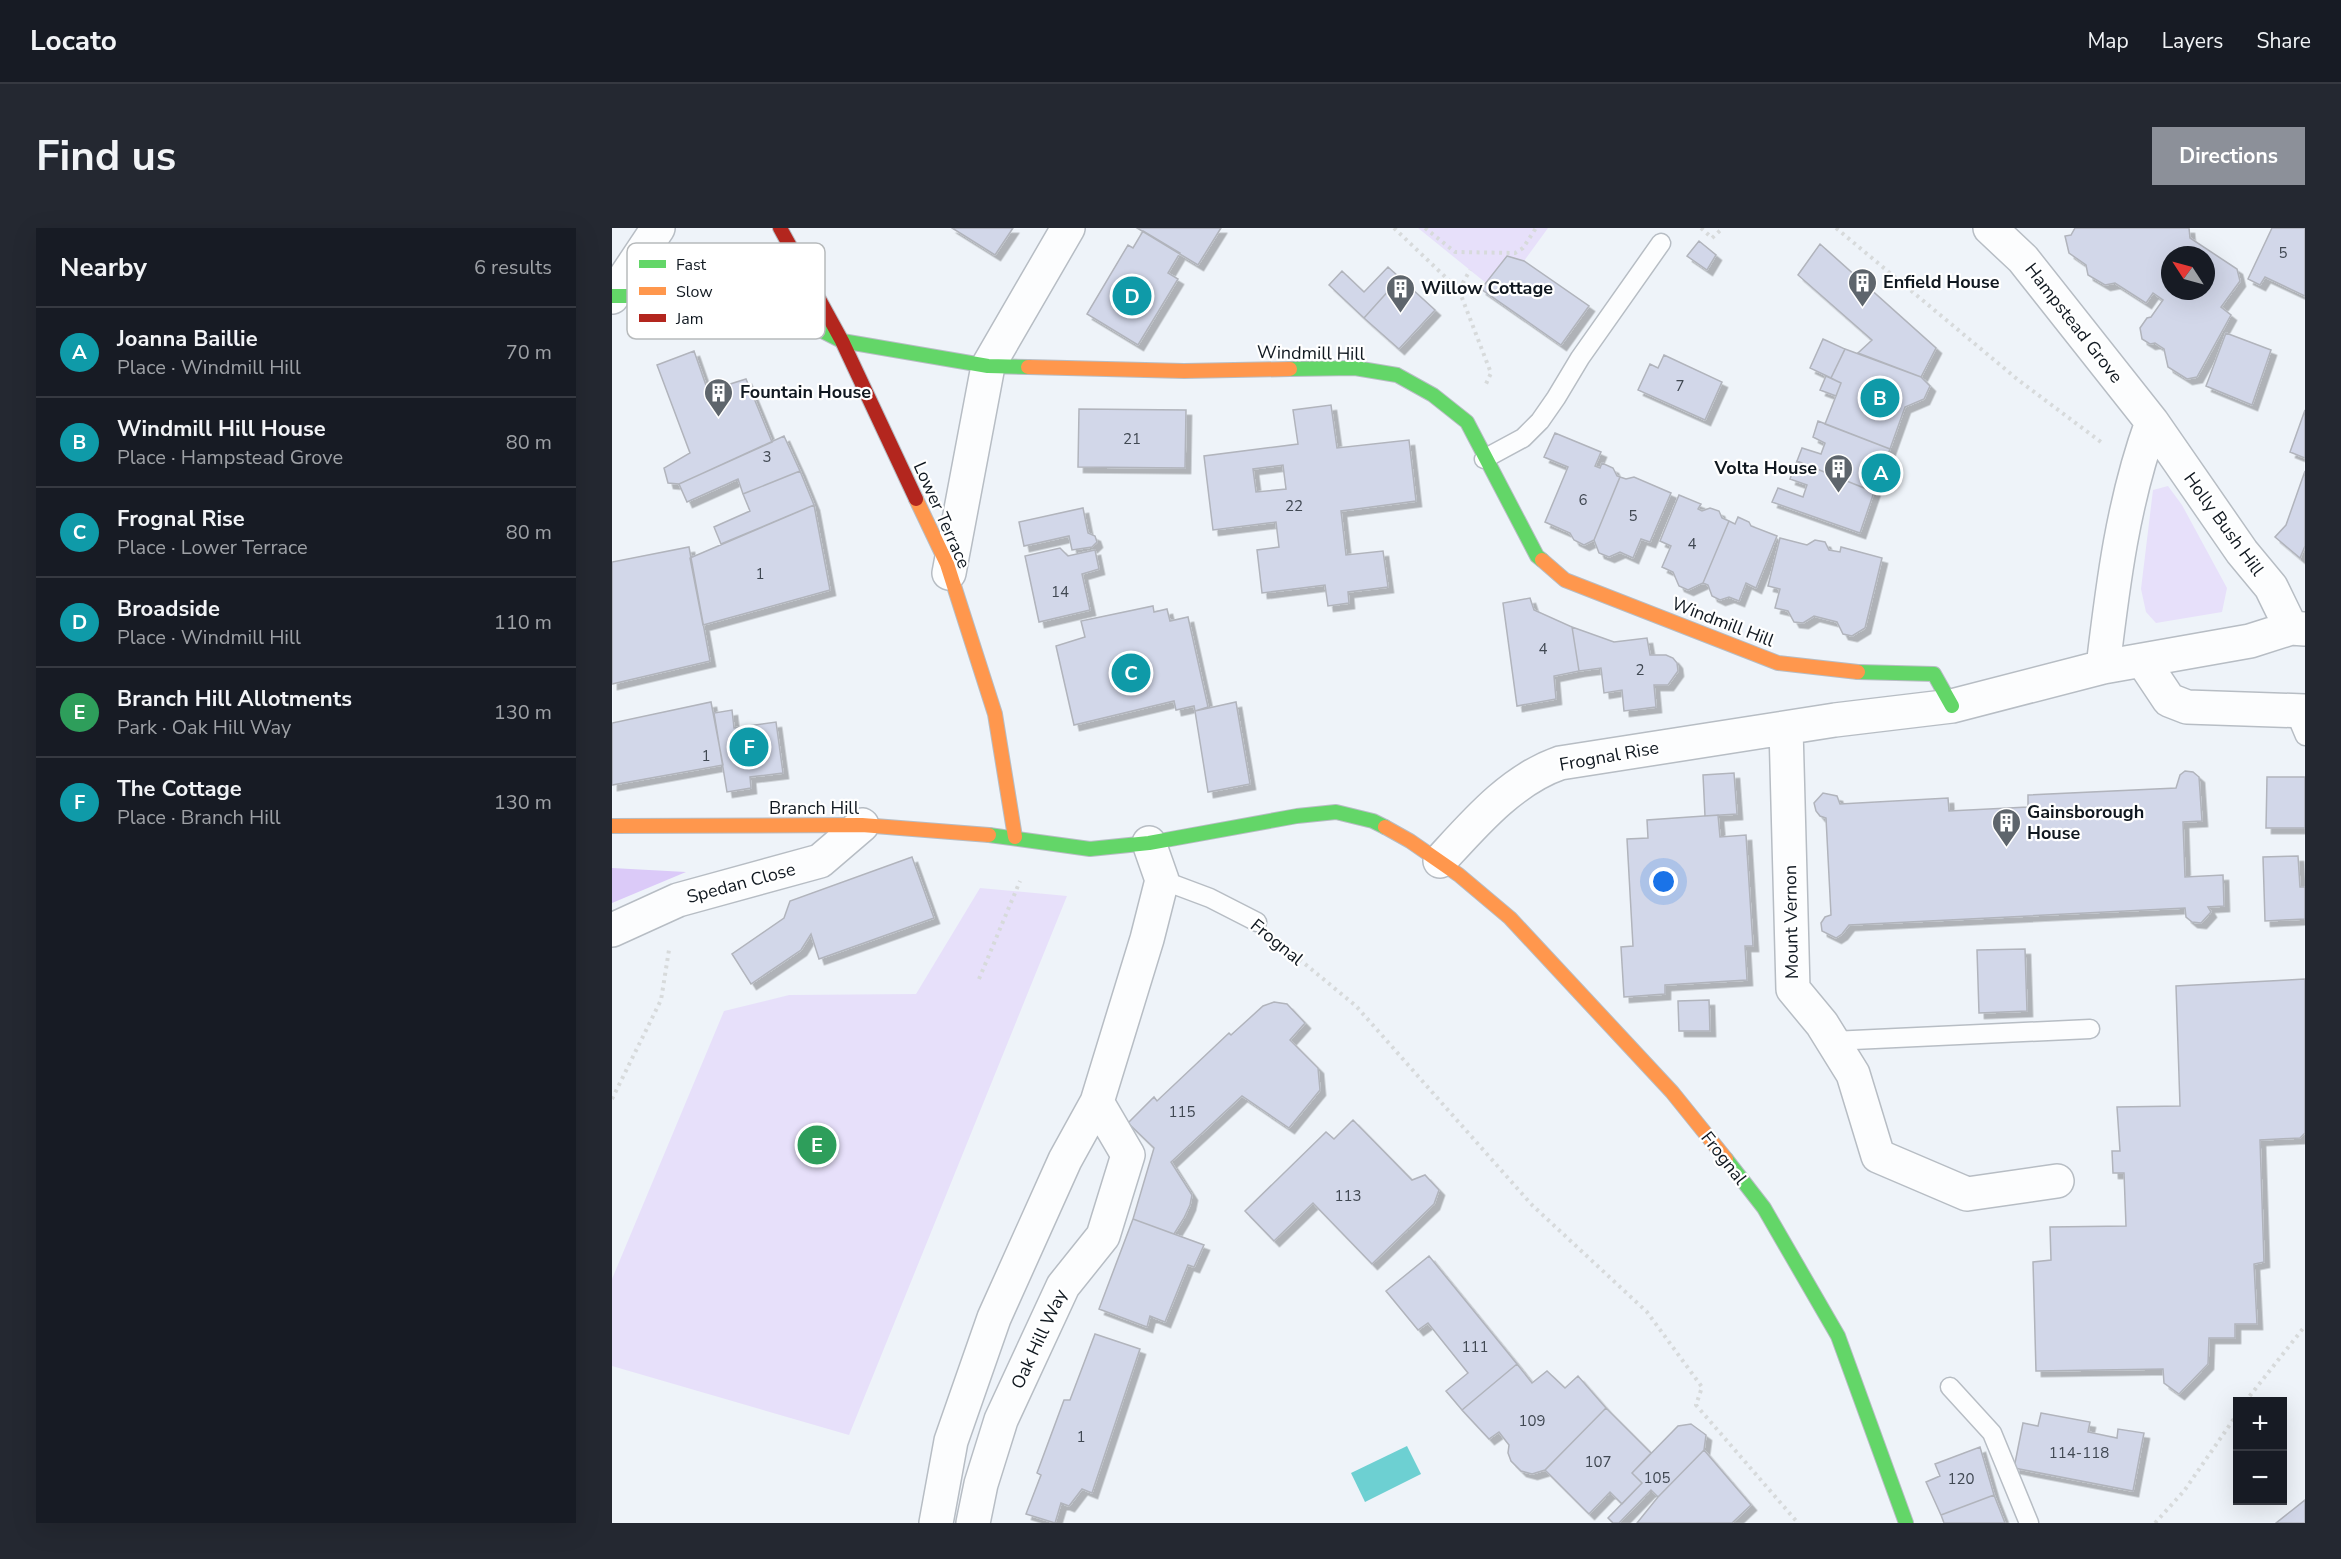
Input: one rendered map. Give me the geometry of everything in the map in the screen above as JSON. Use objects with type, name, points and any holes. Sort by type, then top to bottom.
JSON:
[{"type":"street","points":[[648,243],[658,228]]},
{"type":"street","name":"Lower Terrace","points":[[780,228],[788,243]]},
{"type":"street","points":[[949,573],[988,366],[1068,228]]},
{"type":"street","name":"Hampstead Grove","points":[[1990,228],[2023,259],[2152,422]]},
{"type":"street","points":[[612,296],[627,274]]},
{"type":"street","name":"Lower Terrace","points":[[825,309],[842,340],[949,573],[995,714],[1015,837]]},
{"type":"street","name":"Windmill Hill","points":[[825,332],[842,340],[988,366],[1184,371],[1354,368],[1397,375],[1432,395],[1467,422],[1484,459],[1536,556],[1565,580],[1778,663],[1837,671],[1934,674],[1952,706]]},
{"type":"street","points":[[2103,667],[2116,562],[2139,460],[2152,422]]},
{"type":"street","name":"Holly Bush Hill","points":[[2103,667],[2250,641],[2298,629],[2271,587],[2242,552],[2152,422]]},
{"type":"street","points":[[2143,661],[2169,700],[2187,707],[2302,719]]},
{"type":"street","name":"Frognal Rise","points":[[1440,861],[1479,819],[1522,782],[1543,768],[1560,763],[1786,728],[1952,706],[2103,667]]},
{"type":"street","name":"Mount Vernon","points":[[1786,728],[1793,989],[1822,1024],[1853,1074],[1878,1156],[1967,1194],[2057,1181]]},
{"type":"street","points":[[1015,837],[1090,849],[1149,843],[1297,816],[1336,812],[1372,821],[1440,861]]},
{"type":"street","name":"Branch Hill","points":[[612,826],[862,825],[1015,837]]},
{"type":"street","name":"Spedan Close","points":[[612,930],[678,900],[820,861],[862,825]]},
{"type":"street","points":[[936,1523],[951,1441],[994,1318],[1065,1160],[1097,1102],[1147,939],[1162,880],[1149,843]]},
{"type":"street","name":"Frognal","points":[[1440,861],[1510,918],[1672,1092],[1764,1208],[1838,1336],[1906,1523]]},
{"type":"street","name":"Oak Hill Way","points":[[973,1523],[981,1484],[1001,1420],[1063,1286],[1103,1236],[1128,1155],[1097,1102]]},
{"type":"lane","points":[[1484,459],[1523,438],[1540,421],[1580,358],[1661,243]]},
{"type":"lane","name":"Frognal","points":[[1162,880],[1210,898],[1257,922]]},
{"type":"lane","points":[[1832,1041],[2090,1029]]},
{"type":"lane","points":[[1950,1386],[1992,1433],[2029,1523]]},
{"type":"path","points":[[1394,228],[1459,290],[1491,373],[1467,422]]},
{"type":"path","points":[[1425,228],[1455,252],[1515,253],[1523,248],[1534,229]]},
{"type":"path","points":[[1701,228],[1712,238],[1723,228]]},
{"type":"path","points":[[1836,228],[2017,378],[2089,433]]},
{"type":"path","points":[[1459,290],[1470,270]]},
{"type":"path","points":[[979,979],[1036,841]]},
{"type":"path","points":[[612,1099],[661,999],[678,900]]},
{"type":"path","name":"Frognal","points":[[1257,922],[1287,951],[1356,1006],[1532,1205],[1647,1312],[1702,1388],[1696,1405],[1723,1439],[1798,1523]]},
{"type":"path","points":[[2248,1397],[2305,1326]]},
{"type":"path","points":[[2155,1523],[2184,1491],[2233,1420]]},
{"type":"shaded area","points":[[1418,228],[1548,228],[1524,261],[1507,256],[1486,283]]},
{"type":"shaded area","points":[[2168,486],[2182,505],[2227,588],[2222,612],[2156,623],[2146,612],[2141,589],[2153,490]]},
{"type":"shaded area","points":[[612,868],[686,872],[612,903]]},
{"type":"shaded area","points":[[980,888],[1067,896],[849,1435],[612,1366],[612,1279],[724,1011],[789,995],[916,994]]},
{"type":"water","points":[[1407,1446],[1421,1474],[1365,1502],[1351,1473]]},
{"type":"building","points":[[952,228],[1013,228],[995,255]]},
{"type":"building","points":[[1137,228],[1221,228],[1198,265]]},
{"type":"building","points":[[2075,228],[2189,228],[2190,238],[2202,246],[2161,246],[2161,299],[2153,293],[2146,303],[2115,283],[2105,285],[2088,275],[2086,265],[2069,253],[2065,236],[2071,235]]},
{"type":"building","points":[[2272,228],[2305,228],[2305,296],[2265,277],[2260,285],[2248,279]]},
{"type":"building","points":[[1143,231],[1180,253],[1168,273],[1178,279],[1138,345],[1087,314],[1128,245],[1133,248]]},
{"type":"building","points":[[1699,241],[1716,255],[1707,270],[1687,256]]},
{"type":"building","name":"Enfield House","points":[[1820,244],[1936,348],[1921,377],[1858,353],[1872,340],[1798,275]]},
{"type":"building","points":[[2215,254],[2237,269],[2240,281],[2221,307],[2231,315],[2197,377],[2187,379],[2168,367],[2164,349],[2142,339],[2140,328],[2147,318],[2151,317],[2163,300],[2215,300]]},
{"type":"building","points":[[1507,256],[1524,261],[1589,306],[1561,345],[1481,289]]},
{"type":"building","points":[[1388,267],[1400,278],[1364,318],[1329,285],[1342,271],[1364,292]]},
{"type":"building","name":"Willow Cottage","points":[[1400,278],[1435,310],[1399,349],[1364,318]]},
{"type":"building","points":[[2226,333],[2271,350],[2252,405],[2206,386]]},
{"type":"building","points":[[1823,339],[1845,349],[1831,378],[1810,368]]},
{"type":"building","points":[[1845,349],[1921,377],[1930,386],[1924,399],[1905,407],[1890,449],[1825,424],[1841,383],[1831,378]]},
{"type":"building","name":"Fountain House","points":[[694,351],[708,391],[746,379],[772,442],[679,484],[668,483],[664,468],[690,453],[657,365]]},
{"type":"building","points":[[1664,355],[1722,382],[1705,420],[1638,390],[1650,364],[1658,368]]},
{"type":"building","points":[[1826,376],[1841,383],[1836,396],[1820,390]]},
{"type":"building","points":[[1331,405],[1337,448],[1409,440],[1416,501],[1341,511],[1346,555],[1383,551],[1388,587],[1348,592],[1349,603],[1328,606],[1325,585],[1262,593],[1257,550],[1279,547],[1276,522],[1213,530],[1204,456],[1298,444],[1293,410]],"holes":[[[1283,465],[1286,489],[1256,492],[1253,469]]]},
{"type":"building","points":[[1079,409],[1186,410],[1185,468],[1078,467]]},
{"type":"building","points":[[2305,410],[2305,458],[2290,452]]},
{"type":"building","points":[[1818,421],[1890,449],[1874,492],[1797,461],[1802,448],[1821,454],[1825,443],[1813,437]]},
{"type":"building","points":[[1555,433],[1601,452],[1595,466],[1600,468],[1602,463],[1613,468],[1620,477],[1594,540],[1584,545],[1574,540],[1570,533],[1545,522],[1568,467],[1544,457]]},
{"type":"building","points":[[784,436],[800,471],[743,494],[738,479],[687,502],[679,484]]},
{"type":"building","name":"Volta House","points":[[1797,461],[1874,492],[1860,533],[1772,502],[1778,488],[1803,497],[1807,485],[1790,479]]},
{"type":"building","points":[[800,471],[814,505],[721,544],[714,527],[750,511],[743,494]]},
{"type":"building","points":[[2305,471],[2305,546],[2300,558],[2275,537],[2286,525]]},
{"type":"building","points":[[1620,477],[1626,479],[1634,477],[1671,493],[1650,542],[1641,539],[1633,558],[1620,552],[1609,557],[1599,553],[1594,540]]},
{"type":"building","points":[[1679,495],[1701,504],[1698,509],[1702,511],[1710,508],[1719,511],[1722,518],[1729,521],[1703,583],[1688,590],[1679,586],[1673,572],[1662,567],[1671,546],[1660,541]]},
{"type":"building","points":[[814,505],[830,590],[703,625],[690,558]]},
{"type":"building","points":[[1083,508],[1088,533],[1095,536],[1097,542],[1092,547],[1072,550],[1069,536],[1024,546],[1019,522]]},
{"type":"building","points":[[1738,517],[1749,522],[1751,526],[1777,536],[1756,588],[1746,583],[1739,601],[1729,597],[1720,600],[1712,596],[1708,585],[1703,583],[1729,521],[1735,524]]},
{"type":"building","points":[[1780,538],[1807,545],[1815,540],[1825,542],[1829,550],[1840,552],[1841,547],[1882,558],[1865,628],[1852,636],[1843,634],[1837,622],[1814,616],[1803,623],[1794,622],[1788,611],[1775,608],[1780,589],[1768,586]]},
{"type":"building","points":[[689,547],[710,661],[612,684],[612,562]]},
{"type":"building","points":[[1060,548],[1068,556],[1095,550],[1099,569],[1082,574],[1090,610],[1039,622],[1025,556]]},
{"type":"building","points":[[1530,598],[1534,610],[1572,627],[1579,671],[1554,676],[1556,699],[1517,706],[1503,603]]},
{"type":"building","points":[[1153,606],[1154,612],[1167,609],[1170,621],[1188,617],[1208,707],[1195,711],[1194,706],[1176,710],[1174,701],[1074,725],[1056,646],[1085,637],[1081,621]]},
{"type":"building","points":[[1572,627],[1614,642],[1647,638],[1650,655],[1666,655],[1673,658],[1677,663],[1678,671],[1668,685],[1654,685],[1656,707],[1624,711],[1622,690],[1604,693],[1601,668],[1579,671]]},
{"type":"building","points":[[711,702],[723,765],[612,785],[612,723]]},
{"type":"building","points":[[1236,702],[1250,784],[1208,792],[1195,711]]},
{"type":"building","points":[[732,710],[734,728],[776,722],[783,773],[750,777],[751,788],[727,792],[714,713]]},
{"type":"building","name":"Gainsborough House","points":[[2185,771],[2193,772],[2199,777],[2202,821],[2183,822],[2185,877],[2223,875],[2224,906],[2208,907],[2211,912],[2201,923],[2192,922],[2186,917],[2185,908],[1849,925],[1836,938],[1822,931],[1821,923],[1825,917],[1831,915],[1826,818],[1820,816],[1816,811],[1814,803],[1823,793],[1837,796],[1840,804],[1948,798],[1949,811],[2028,807],[2028,795],[2176,788],[2180,775]]},
{"type":"building","points":[[1734,773],[1737,814],[1705,816],[1703,775]]},
{"type":"building","points":[[2267,777],[2305,777],[2305,828],[2266,828]]},
{"type":"building","points":[[1718,815],[1720,837],[1746,835],[1753,946],[1745,946],[1747,980],[1665,985],[1665,994],[1624,997],[1621,947],[1633,946],[1627,839],[1648,838],[1647,820]]},
{"type":"building","points":[[2298,856],[2300,887],[2305,887],[2305,919],[2265,921],[2263,857]]},
{"type":"building","points":[[912,857],[934,918],[819,959],[811,934],[801,950],[751,984],[732,954],[784,918],[790,901]]},
{"type":"building","points":[[2025,949],[2027,1011],[1979,1013],[1977,950]]},
{"type":"building","points":[[2305,979],[2305,1133],[2300,1138],[2260,1140],[2264,1262],[2254,1264],[2257,1324],[2235,1324],[2235,1338],[2209,1338],[2208,1364],[2179,1394],[2164,1383],[2163,1369],[2036,1371],[2033,1262],[2051,1260],[2050,1227],[2126,1226],[2124,1173],[2113,1173],[2112,1151],[2120,1151],[2117,1107],[2180,1106],[2176,986]]},
{"type":"building","points":[[1709,1000],[1710,1031],[1679,1031],[1678,1001]]},
{"type":"building","points":[[1274,1002],[1287,1004],[1305,1023],[1290,1040],[1318,1068],[1320,1090],[1289,1128],[1242,1096],[1171,1162],[1192,1195],[1184,1218],[1174,1234],[1133,1219],[1154,1148],[1128,1123],[1154,1097],[1157,1101],[1229,1033],[1231,1035],[1263,1006]]},
{"type":"building","points":[[1353,1120],[1412,1180],[1425,1175],[1439,1190],[1434,1204],[1372,1264],[1313,1203],[1274,1241],[1245,1211],[1326,1132],[1334,1139]]},
{"type":"building","points":[[1133,1219],[1204,1245],[1194,1267],[1188,1265],[1165,1322],[1150,1316],[1147,1327],[1099,1309]]},
{"type":"building","points":[[1429,1256],[1517,1364],[1462,1410],[1446,1391],[1468,1373],[1428,1323],[1418,1330],[1386,1291]]},
{"type":"building","points":[[1095,1334],[1140,1349],[1092,1493],[1082,1489],[1069,1506],[1061,1503],[1055,1523],[1026,1514],[1041,1475],[1037,1473],[1064,1400],[1070,1400]]},
{"type":"building","points":[[1517,1364],[1532,1383],[1547,1371],[1565,1388],[1578,1376],[1606,1408],[1545,1470],[1532,1474],[1521,1471],[1511,1461],[1508,1453],[1509,1445],[1499,1432],[1489,1439],[1462,1410]]},
{"type":"building","points":[[1606,1408],[1651,1453],[1632,1473],[1642,1483],[1622,1504],[1610,1492],[1589,1514],[1545,1470]]},
{"type":"building","points":[[2041,1413],[2090,1422],[2088,1432],[2117,1438],[2118,1429],[2144,1433],[2133,1491],[2014,1468],[2023,1423],[2038,1426]]},
{"type":"building","points":[[1691,1424],[1706,1435],[1704,1450],[1658,1497],[1651,1490],[1619,1523],[1613,1523],[1608,1518],[1642,1483],[1632,1473],[1678,1426]]},
{"type":"building","points":[[1980,1447],[1994,1495],[1941,1515],[1926,1482],[1940,1476],[1935,1464]]},
{"type":"building","points":[[1704,1450],[1751,1505],[1732,1523],[1637,1523],[1658,1497]]},
{"type":"building","points":[[1994,1495],[2005,1523],[1944,1523],[1941,1515]]},
{"type":"building","points":[[2305,1500],[2305,1523],[2276,1523]]},
{"type":"traffic: fast","points":[[612,296],[627,296]]},
{"type":"traffic: fast","points":[[825,332],[842,341],[988,366],[1028,367]]},
{"type":"traffic: fast","points":[[1290,369],[1355,368],[1397,375],[1433,395],[1467,422],[1537,556],[1542,560]]},
{"type":"traffic: fast","points":[[1858,672],[1934,674],[1952,706]]},
{"type":"traffic: fast","points":[[989,835],[1090,849],[1149,843],[1297,816],[1336,812],[1373,821],[1385,827]]},
{"type":"traffic: fast","points":[[1726,1159],[1764,1208],[1838,1336],[1906,1523]]},
{"type":"traffic: slow","points":[[1028,367],[1184,371],[1290,369]]},
{"type":"traffic: slow","points":[[916,499],[947,564],[995,714],[1015,837]]},
{"type":"traffic: slow","points":[[1542,560],[1565,580],[1778,663],[1858,672]]},
{"type":"traffic: slow","points":[[612,826],[862,825],[989,835]]},
{"type":"traffic: slow","points":[[1385,827],[1410,841],[1459,875],[1510,918],[1672,1092],[1726,1159]]},
{"type":"traffic: jam","points":[[780,228],[788,243]]},
{"type":"traffic: jam","points":[[825,310],[842,341],[916,499]]},
{"type":"place","name":"Broadside","points":[[1132,296]]},
{"type":"place","name":"Enfield House","points":[[1862,308]]},
{"type":"place","name":"Willow Cottage","points":[[1400,314]]},
{"type":"place","name":"Windmill Hill House","points":[[1880,398]]},
{"type":"place","name":"Fountain House","points":[[719,418]]},
{"type":"place","name":"Joanna Baillie","points":[[1881,473]]},
{"type":"place","name":"Volta House","points":[[1838,494]]},
{"type":"place","name":"Frognal Rise","points":[[1131,673]]},
{"type":"place","name":"The Cottage","points":[[749,747]]},
{"type":"place","name":"Gainsborough House","points":[[2006,848]]},
{"type":"place","name":"Branch Hill Allotments","points":[[817,1145]]}]
